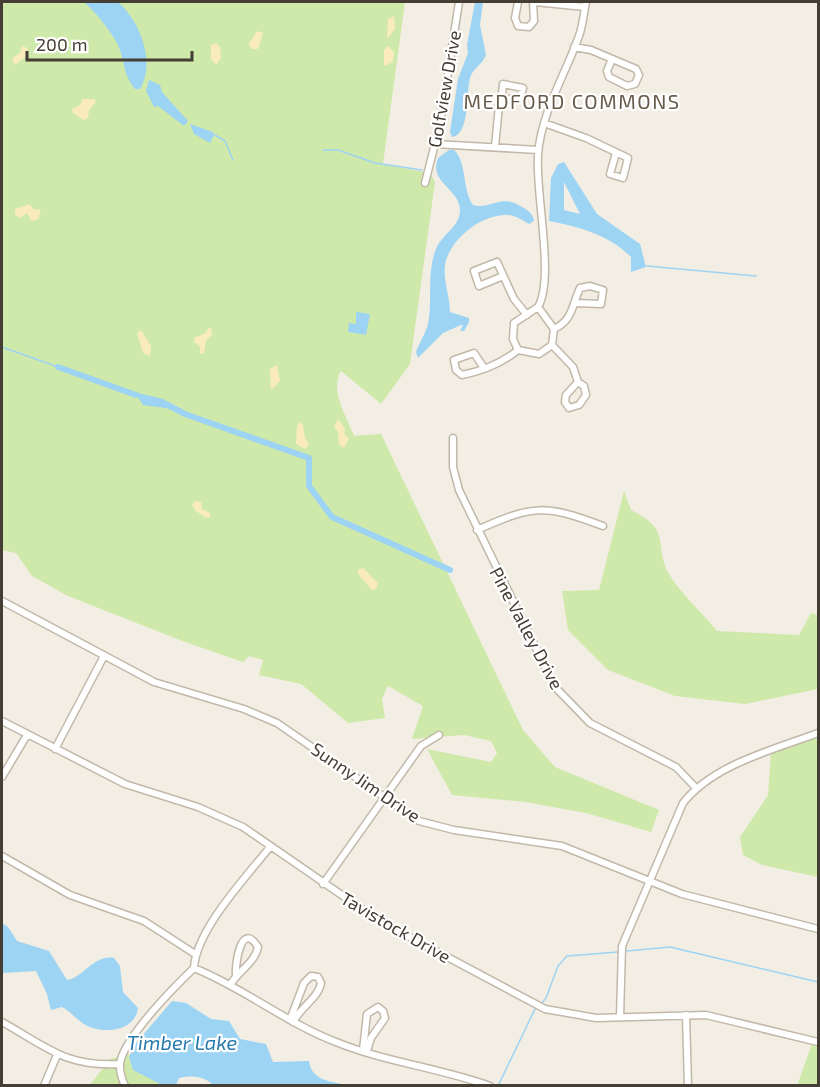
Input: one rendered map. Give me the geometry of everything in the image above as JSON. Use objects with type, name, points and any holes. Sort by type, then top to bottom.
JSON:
[{"type":"street","name":"Golfview Drive","points":[[425,183],[429,176],[459,2]]},
{"type":"street","points":[[484,368],[474,353],[454,360],[456,370],[462,375],[484,368],[518,350],[539,354],[552,345],[554,329],[538,307],[544,261],[537,175],[538,150],[544,123],[581,30],[585,4],[534,2],[534,21],[529,27],[518,26],[515,18],[518,2]]},
{"type":"street","points":[[574,47],[591,50],[612,59],[639,72],[635,84],[627,86],[609,77],[608,71],[612,59]]},
{"type":"street","points":[[495,147],[501,103]]},
{"type":"street","points":[[544,123],[586,138],[616,153]]},
{"type":"street","points":[[435,144],[538,150]]},
{"type":"street","points":[[502,276],[479,286],[474,271],[497,262],[514,299],[527,315]]},
{"type":"street","points":[[554,329],[564,323],[576,303],[578,292],[584,286],[603,290],[601,304],[576,303]]},
{"type":"street","points":[[518,350],[513,339],[514,323],[538,307]]},
{"type":"street","points":[[552,345],[573,367],[578,382]]},
{"type":"street","name":"Pine Valley Drive","points":[[453,438],[455,478],[477,530],[547,675],[560,693],[590,723],[676,766],[696,788]]},
{"type":"street","points":[[477,530],[512,514],[539,509],[562,512],[603,526]]},
{"type":"street","name":"Sunny Jim Drive","points":[[2,601],[153,682],[244,709],[277,723],[384,798],[426,824],[562,846],[648,881],[711,903],[819,929]]},
{"type":"street","points":[[55,749],[104,656]]},
{"type":"street","name":"Tavistock Drive","points":[[2,721],[124,784],[222,816],[243,827],[386,925],[528,1001],[553,1011],[579,1017],[686,1015],[723,1018],[819,1042]]},
{"type":"street","points":[[620,1017],[622,946],[678,811],[696,788],[722,772],[819,733]]},
{"type":"street","points":[[2,777],[27,735]]},
{"type":"street","points":[[323,884],[421,746],[439,735]]},
{"type":"street","points":[[125,1086],[120,1064],[124,1051],[194,968],[195,954],[223,909],[270,847]]},
{"type":"street","points":[[2,856],[70,894],[144,921],[195,954]]},
{"type":"street","points":[[230,985],[236,975],[255,956],[258,946],[256,943],[246,940],[241,943],[237,952],[236,975]]},
{"type":"street","points":[[194,968],[337,1043],[490,1086]]},
{"type":"street","points":[[311,976],[318,977],[321,983],[320,990],[300,1009],[292,1021],[304,983],[311,976]]},
{"type":"street","points":[[378,1007],[383,1011],[385,1018],[365,1051],[367,1014],[378,1007]]},
{"type":"street","points":[[686,1015],[688,1086]]},
{"type":"street","points":[[2,1022],[57,1055],[97,1065],[120,1064]]},
{"type":"street","points":[[44,1086],[57,1055]]},
{"type":"green space","points":[[2,2],[405,2],[383,164],[430,173],[435,182],[410,364],[381,404],[341,371],[337,386],[340,404],[354,436],[381,434],[523,730],[555,767],[659,810],[651,832],[586,813],[525,802],[452,795],[427,749],[491,762],[497,753],[491,741],[464,735],[412,739],[423,706],[388,686],[382,699],[385,718],[348,723],[301,684],[259,675],[263,660],[249,656],[243,662],[68,596],[32,576],[16,553],[2,550]]},
{"type":"green space","points":[[624,491],[631,510],[652,524],[657,531],[664,563],[669,574],[717,631],[799,635],[811,613],[818,615],[818,689],[745,704],[675,696],[608,670],[568,630],[562,591],[599,590]]},
{"type":"green space","points":[[818,733],[818,877],[762,865],[743,855],[740,837],[768,795],[771,751]]},
{"type":"green space","points":[[813,1041],[818,1043],[818,1085],[797,1086]]},
{"type":"green space","points":[[144,1051],[172,1085],[89,1086],[110,1059]]},
{"type":"sand","points":[[394,16],[395,29],[387,39],[388,19]]},
{"type":"sand","points":[[257,31],[263,33],[258,49],[251,49],[249,44]]},
{"type":"sand","points":[[216,43],[220,47],[221,58],[216,65],[211,59],[211,45]]},
{"type":"sand","points":[[22,46],[27,48],[29,54],[15,65],[12,58],[20,53]]},
{"type":"sand","points":[[388,46],[394,52],[393,62],[384,66],[384,50]]},
{"type":"sand","points":[[83,99],[94,99],[96,102],[89,110],[88,118],[84,120],[73,113],[72,109],[80,105]]},
{"type":"sand","points":[[30,204],[33,209],[41,210],[38,219],[32,221],[27,213],[20,218],[15,215],[15,209]]},
{"type":"sand","points":[[211,328],[212,335],[206,340],[204,353],[200,354],[200,346],[194,342],[194,338],[204,334]]},
{"type":"sand","points":[[141,330],[151,346],[150,356],[143,353],[137,333]]},
{"type":"sand","points":[[277,365],[280,381],[271,390],[270,369]]},
{"type":"sand","points":[[338,419],[345,429],[344,434],[349,438],[344,448],[339,444],[338,432],[334,427]]},
{"type":"sand","points":[[300,422],[309,445],[305,449],[296,444],[297,426]]},
{"type":"sand","points":[[195,501],[201,502],[202,509],[210,513],[210,517],[206,518],[195,510],[192,505]]},
{"type":"sand","points":[[363,568],[378,583],[376,589],[372,590],[358,574],[358,570]]},
{"type":"water","points":[[83,2],[118,2],[133,20],[146,55],[145,78],[140,89],[135,89],[128,78],[118,45],[112,34]]},
{"type":"water","points":[[475,2],[483,2],[480,25],[486,55],[471,75],[465,121],[458,134],[452,137],[450,132],[458,79],[468,53],[467,45]]},
{"type":"water","points":[[149,80],[160,85],[162,92],[188,121],[184,126],[158,106],[154,107],[146,91]]},
{"type":"water","points":[[190,124],[213,132],[210,143],[194,134]]},
{"type":"water","points":[[449,150],[454,150],[461,161],[467,192],[473,205],[508,201],[528,211],[534,221],[529,224],[507,215],[487,219],[468,230],[453,246],[445,265],[450,312],[469,318],[469,322],[464,331],[460,331],[463,325],[461,325],[443,333],[418,358],[416,352],[426,331],[429,318],[433,257],[439,244],[457,222],[460,211],[456,197],[437,174],[438,158]]},
{"type":"water","points":[[564,162],[597,214],[640,244],[646,267],[631,272],[631,257],[613,243],[582,229],[549,221],[551,178],[558,164]],"holes":[[[564,182],[580,214],[564,210]]]},
{"type":"water","points":[[356,312],[370,314],[366,335],[348,332],[349,323],[356,324]]},
{"type":"water","points":[[130,391],[163,399],[173,406],[172,409],[143,405],[137,396],[129,394]]},
{"type":"water","points":[[2,923],[8,927],[17,941],[49,951],[67,980],[78,976],[100,960],[114,958],[120,966],[123,992],[138,1008],[136,1016],[124,1027],[100,1030],[84,1024],[62,1007],[51,1010],[47,994],[36,971],[2,973]]},
{"type":"water","name":"Timber Lake","points":[[172,1001],[186,1003],[211,1019],[229,1021],[240,1039],[266,1044],[273,1062],[309,1061],[314,1073],[324,1080],[351,1085],[213,1085],[202,1078],[188,1077],[179,1078],[176,1085],[162,1085],[133,1070],[129,1057],[136,1043]]},
{"type":"waterway","points":[[215,135],[225,141],[233,160]]},
{"type":"waterway","points":[[323,150],[338,150],[375,163],[422,170]]},
{"type":"waterway","points":[[647,266],[756,276]]},
{"type":"waterway","points":[[2,347],[58,367]]},
{"type":"waterway","points":[[58,367],[136,395]]},
{"type":"waterway","points":[[166,404],[185,414],[309,458],[309,486],[332,517],[450,570]]},
{"type":"waterway","points":[[627,951],[670,947],[818,982]]},
{"type":"waterway","points":[[542,1003],[558,966],[567,956],[618,952]]},
{"type":"waterway","points":[[498,1086],[535,1009]]},
{"type":"district","name":"MEDFORD COMMONS","points":[[572,101]]}]
